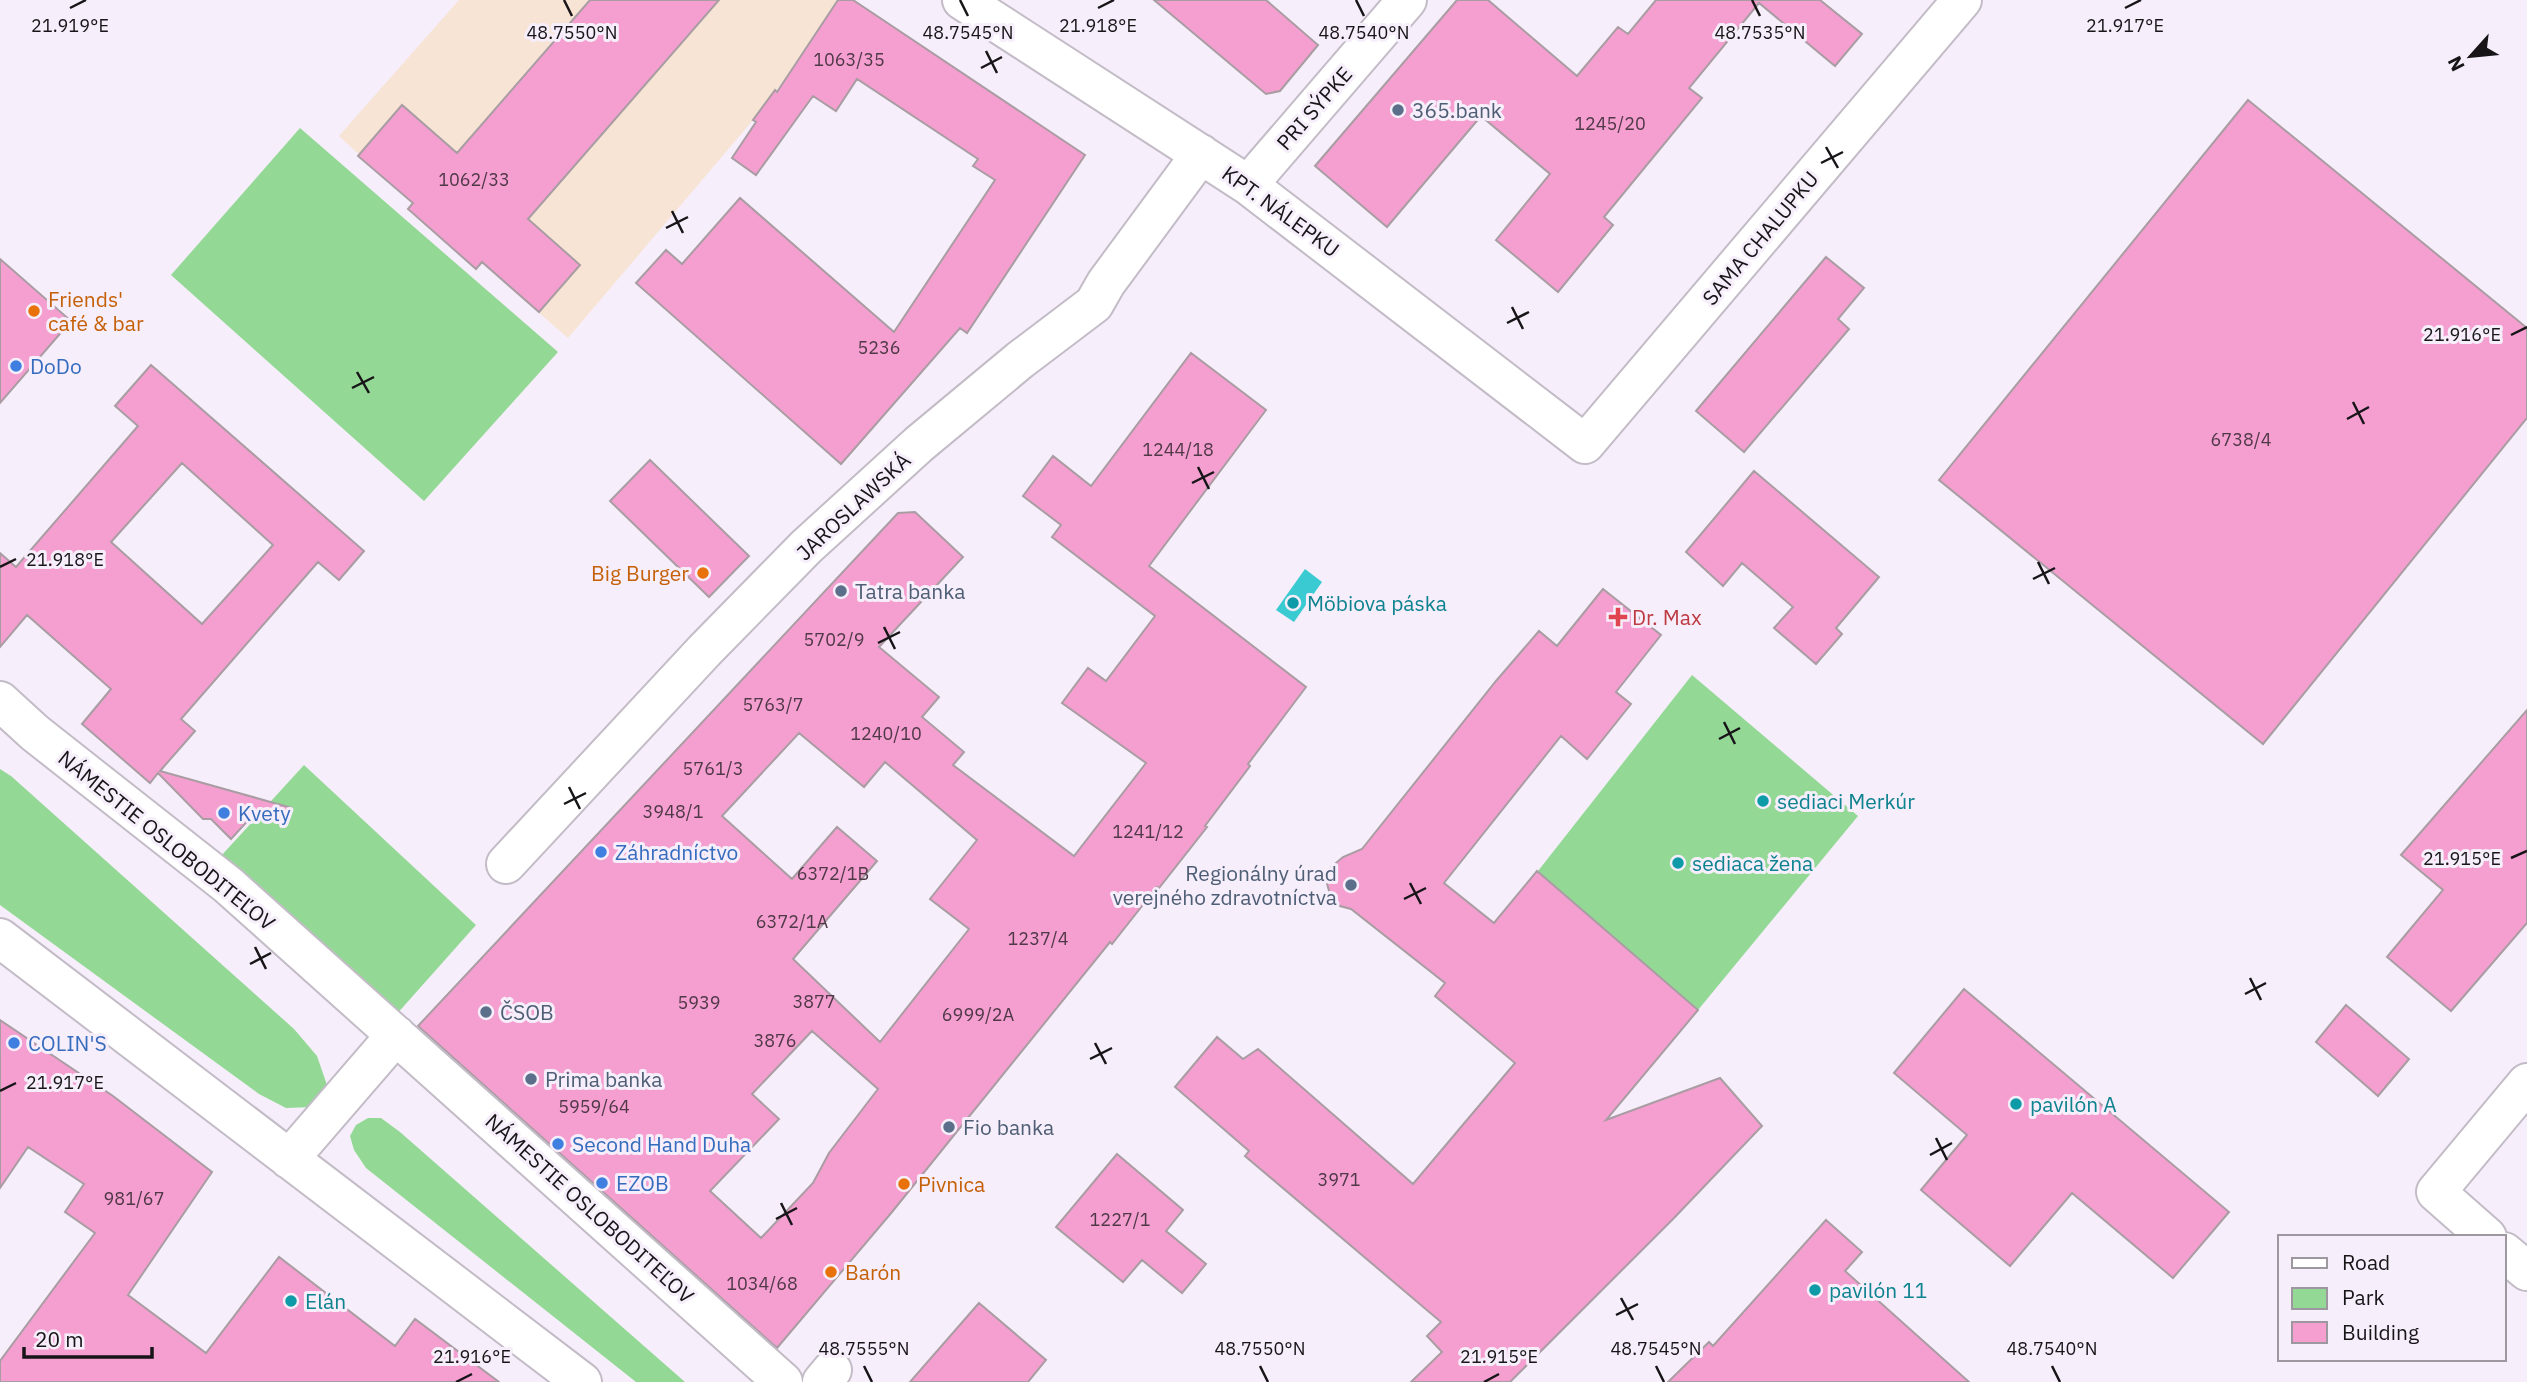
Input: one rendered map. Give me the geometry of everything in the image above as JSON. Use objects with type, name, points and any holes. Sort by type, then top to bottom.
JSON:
[{"type":"street","name":"KPT. NÁLEPKU","points":[[962,0],[1248,185],[1585,444]]},
{"type":"street","name":"PRI SÝPKE","points":[[1248,185],[1407,0]]},
{"type":"street","name":"SAMA CHALUPKU","points":[[1585,444],[1962,0]]},
{"type":"street","name":"JAROSLAWSKÁ","points":[[506,864],[705,650],[806,547],[919,444],[1020,360],[1094,304],[1170,192],[1200,154]]},
{"type":"street","name":"NÁMESTIE OSLOBODITEĽOV","points":[[0,701],[35,733],[228,885],[783,1382]]},
{"type":"street","points":[[0,938],[582,1382]]},
{"type":"street","points":[[289,1159],[396,1035]]},
{"type":"street","points":[[2485,1235],[2436,1192],[2527,1083]]},
{"type":"street","points":[[2506,1254],[2527,1271]]},
{"type":"shaded area","points":[[459,0],[838,0],[786,78],[753,120],[568,338],[482,263],[476,269],[408,209],[412,203],[339,136]]},
{"type":"green space","points":[[300,128],[558,352],[424,501],[171,275]]},
{"type":"green space","points":[[1692,675],[1858,816],[1698,1010],[1538,871]]},
{"type":"green space","points":[[304,765],[476,925],[395,1016],[221,856]]},
{"type":"green space","points":[[0,769],[294,1029],[317,1056],[328,1088],[313,1107],[286,1108],[259,1094],[0,905]]},
{"type":"green space","points":[[368,1118],[381,1118],[400,1132],[685,1382],[636,1382],[366,1168],[354,1150],[350,1136],[356,1125]]},
{"type":"water","points":[[1305,569],[1322,582],[1294,622],[1276,610]]},
{"type":"building","points":[[590,0],[719,0],[528,219],[580,265],[539,312],[482,262],[476,269],[408,209],[413,203],[358,156],[402,105],[457,153]]},
{"type":"building","points":[[838,0],[853,0],[1085,155],[967,333],[960,328],[841,464],[636,283],[666,250],[682,264],[740,198],[894,332],[995,180],[973,166],[978,159],[857,79],[836,111],[813,96],[756,175],[732,158],[756,122],[753,120],[775,90],[777,92]]},
{"type":"building","points":[[1154,0],[1266,0],[1318,45],[1280,91],[1266,94]]},
{"type":"building","points":[[1457,0],[1488,0],[1577,76],[1618,27],[1628,34],[1656,0],[1820,0],[1862,34],[1835,66],[1759,3],[1689,88],[1702,98],[1604,217],[1613,225],[1558,292],[1496,240],[1550,174],[1481,116],[1387,227],[1315,166]]},
{"type":"building","points":[[2248,100],[2527,328],[2527,418],[2263,744],[1939,480]]},
{"type":"building","points":[[1826,257],[1864,288],[1838,319],[1849,329],[1744,452],[1696,411]]},
{"type":"building","name":"DoDo","points":[[0,259],[71,321],[0,403]]},
{"type":"building","points":[[1191,353],[1266,410],[1149,566],[1306,687],[1248,764],[1250,766],[1205,826],[1207,827],[1159,888],[1157,887],[1112,944],[1110,942],[892,1212],[777,1348],[418,1026],[898,513],[915,512],[963,557],[879,647],[939,697],[922,717],[964,752],[953,765],[1074,856],[1146,763],[1062,703],[1088,668],[1106,681],[1155,616],[1052,537],[1061,525],[1023,496],[1053,456],[1091,486]],"holes":[[[799,733],[864,787],[885,762],[977,840],[930,899],[969,929],[880,1042],[793,959],[877,861],[837,827],[792,879],[722,816]],[[812,1031],[878,1089],[829,1153],[813,1183],[761,1238],[710,1191],[779,1119],[752,1094]]]},
{"type":"building","points":[[151,365],[364,551],[339,580],[318,562],[181,719],[195,731],[160,771],[292,808],[292,811],[253,815],[231,839],[211,819],[203,819],[158,773],[150,783],[82,724],[111,689],[27,615],[0,647],[0,553],[16,567],[138,426],[115,406]],"holes":[[[182,463],[273,545],[202,624],[111,542]]]},
{"type":"building","points":[[650,460],[749,556],[709,597],[610,501]]},
{"type":"building","points":[[1754,471],[1879,577],[1836,628],[1842,634],[1816,664],[1774,628],[1793,607],[1742,563],[1723,586],[1686,552]]},
{"type":"building","points":[[1603,589],[1661,635],[1616,692],[1631,704],[1587,759],[1561,736],[1444,883],[1494,923],[1537,871],[1698,1010],[1606,1120],[1720,1078],[1762,1126],[1510,1382],[1411,1382],[1442,1352],[1427,1336],[1441,1322],[1245,1156],[1249,1151],[1175,1087],[1217,1037],[1243,1059],[1258,1049],[1413,1184],[1515,1063],[1435,996],[1445,983],[1351,909],[1340,906],[1331,898],[1326,880],[1330,868],[1343,857],[1362,849],[1539,631],[1557,646]]},
{"type":"building","points":[[2527,710],[2527,923],[2451,1011],[2387,957],[2443,890],[2401,855]]},
{"type":"building","name":"pavilón A","points":[[1964,989],[2229,1212],[2173,1278],[2072,1193],[2010,1266],[1921,1190],[1967,1135],[1894,1073]]},
{"type":"building","points":[[2346,1005],[2409,1059],[2378,1096],[2316,1042]]},
{"type":"building","points":[[0,1020],[113,1096],[212,1172],[128,1295],[206,1353],[279,1257],[395,1346],[415,1319],[499,1382],[0,1382],[0,1361],[95,1233],[65,1212],[84,1184],[28,1147],[0,1188]]},
{"type":"building","points":[[1117,1154],[1183,1210],[1166,1231],[1206,1264],[1182,1293],[1142,1260],[1123,1282],[1056,1227]]},
{"type":"building","name":"pavilón 11","points":[[1826,1220],[1862,1252],[1845,1271],[1969,1382],[1668,1382],[1709,1342],[1713,1346]]},
{"type":"building","points":[[979,1303],[1046,1360],[1028,1382],[910,1382]]},
{"type":"place","name":"365.bank","points":[[1398,110]]},
{"type":"place","name":"Friends' café & bar","points":[[34,311]]},
{"type":"place","name":"DoDo","points":[[16,366]]},
{"type":"place","name":"Big Burger","points":[[703,573]]},
{"type":"place","name":"Tatra banka","points":[[841,591]]},
{"type":"place","name":"Möbiova páska","points":[[1293,603]]},
{"type":"place","name":"Dr. Max","points":[[1618,617]]},
{"type":"place","name":"sediaci Merkúr","points":[[1763,801]]},
{"type":"place","name":"Kvety","points":[[224,813]]},
{"type":"place","name":"Záhradníctvo","points":[[601,852]]},
{"type":"place","name":"sediaca žena","points":[[1678,863]]},
{"type":"place","name":"Regionálny úrad verejného zdravotníctva","points":[[1351,885]]},
{"type":"place","name":"ČSOB","points":[[486,1012]]},
{"type":"place","name":"COLIN'S","points":[[14,1043]]},
{"type":"place","name":"Prima banka","points":[[531,1079]]},
{"type":"place","name":"pavilón A","points":[[2016,1104]]},
{"type":"place","name":"Fio banka","points":[[949,1127]]},
{"type":"place","name":"Second Hand Duha","points":[[558,1144]]},
{"type":"place","name":"EZOB","points":[[602,1183]]},
{"type":"place","name":"Pivnica","points":[[904,1184]]},
{"type":"place","name":"Barón","points":[[831,1272]]},
{"type":"place","name":"pavilón 11","points":[[1815,1290]]},
{"type":"place","name":"Elán","points":[[291,1301]]}]
